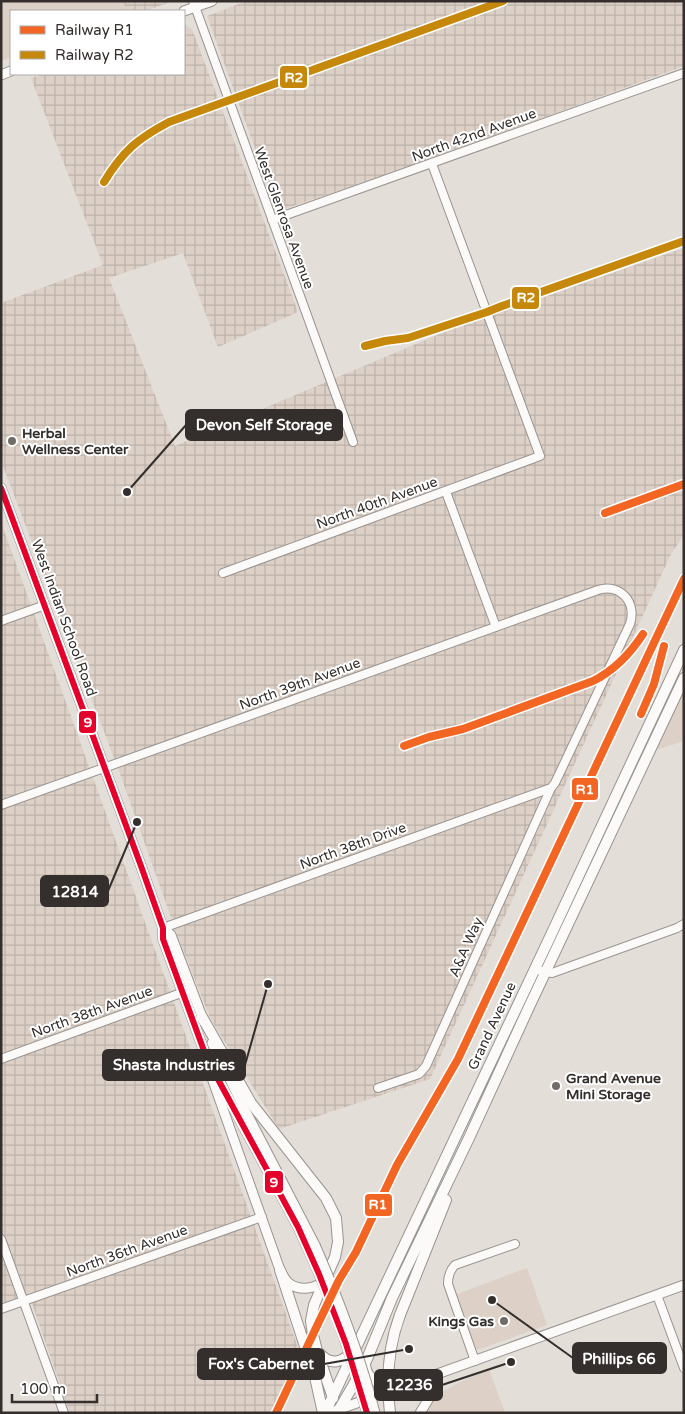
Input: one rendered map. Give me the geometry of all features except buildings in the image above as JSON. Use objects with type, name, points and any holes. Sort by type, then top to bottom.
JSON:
[{"type":"highway","name":"Grand Avenue","points":[[324,1413],[684,650]]},
{"type":"highway","name":"Grand Avenue","points":[[336,1412],[354,1384],[366,1359],[392,1298],[684,678]]},
{"type":"highway","points":[[637,750],[648,755]]},
{"type":"highway","points":[[202,1017],[251,1103],[326,1198],[333,1211],[337,1226],[338,1242],[335,1257],[314,1305],[311,1327],[317,1351],[333,1396],[336,1412]]},
{"type":"highway","points":[[461,1125],[469,1138]]},
{"type":"highway","points":[[390,1413],[388,1373],[392,1340],[400,1315],[444,1205],[452,1172]]},
{"type":"highway","points":[[280,1270],[315,1377],[324,1413]]},
{"type":"highway","points":[[391,1274],[402,1280]]},
{"type":"highway","points":[[317,1351],[324,1358],[334,1362],[347,1357],[358,1344]]},
{"type":"highway","points":[[366,1359],[366,1372],[372,1379],[380,1384],[401,1387]]},
{"type":"main road","points":[[194,4],[212,1]]},
{"type":"main road","name":"West Indian School Road","points":[[1,488],[163,928],[163,939],[207,1060],[298,1227],[313,1260],[337,1318],[367,1413]]},
{"type":"main road","name":"West Indian School Road","points":[[163,928],[172,935],[220,1060],[316,1246],[353,1339],[375,1413]]},
{"type":"main road","points":[[207,1060],[280,1270],[287,1282],[300,1288],[310,1288],[319,1285],[327,1278]]},
{"type":"main road","points":[[336,1412],[684,1285]]},
{"type":"main road","points":[[420,1413],[434,1390],[433,1376]]},
{"type":"street","name":"West Glenrosa Avenue","points":[[194,4],[352,442]]},
{"type":"street","name":"North 42nd Avenue","points":[[272,220],[684,73]]},
{"type":"street","name":"North 40th Avenue","points":[[223,573],[540,456],[432,164]]},
{"type":"street","points":[[446,492],[496,627]]},
{"type":"street","name":"North 39th Avenue","points":[[1,805],[609,587]]},
{"type":"street","name":"A&A Way","points":[[378,1088],[419,1074],[426,1066],[551,788],[632,619],[630,603],[618,590],[609,587]]},
{"type":"street","points":[[1,621],[45,605]]},
{"type":"street","name":"North 38th Drive","points":[[163,928],[551,788]]},
{"type":"street","points":[[535,968],[546,973],[552,973],[684,924]]},
{"type":"street","name":"North 38th Avenue","points":[[1,1059],[192,989]]},
{"type":"street","name":"North 36th Avenue","points":[[1,1309],[262,1217]]},
{"type":"street","points":[[1,1239],[64,1413]]},
{"type":"street","points":[[475,1361],[448,1284],[448,1277],[455,1265],[516,1244]]},
{"type":"street","points":[[657,1295],[684,1368]]},
{"type":"shaded area","points":[[1,1],[123,1],[127,10],[10,10],[10,57],[1,61]]},
{"type":"shaded area","points":[[123,1],[173,1],[148,10],[127,10]]},
{"type":"shaded area","points":[[247,1],[684,1],[684,66],[406,168],[281,210],[277,209],[207,16]]},
{"type":"shaded area","points":[[185,25],[192,29],[298,312],[218,347],[183,253],[109,278],[175,446],[454,328],[684,248],[684,535],[671,554],[430,1079],[279,1129],[210,1018],[178,937],[119,771],[1,461],[1,303],[103,265],[31,78],[41,75],[185,75]]},
{"type":"shaded area","points":[[1,522],[300,1353],[270,1413],[70,1413],[29,1295],[1,1304]]},
{"type":"shaded area","points":[[684,691],[684,741],[656,750]]},
{"type":"shaded area","points":[[527,1268],[547,1325],[476,1349],[457,1294]]},
{"type":"shaded area","points":[[489,1369],[505,1413],[424,1413],[434,1398],[442,1392]]},
{"type":"rail line","name":"R2","points":[[104,182],[124,154],[139,140],[169,122],[503,1]]},
{"type":"rail line","name":"R2","points":[[365,346],[408,338],[487,312],[684,241]]},
{"type":"rail line","name":"R1","points":[[605,513],[684,484]]},
{"type":"rail line","name":"R1","points":[[276,1413],[339,1280],[356,1252],[397,1165],[458,1059],[684,579]]},
{"type":"rail line","name":"R1","points":[[404,746],[429,737],[463,729],[593,681],[621,661],[643,634]]},
{"type":"rail line","name":"R1","points":[[641,714],[654,684],[664,646]]},
{"type":"transit line","name":"9","points":[[1,488],[141,866],[163,928],[163,939],[207,1059],[298,1227],[319,1274],[346,1344],[367,1413]]},
{"type":"place","name":"Herbal Wellness Center","points":[[12,441]]},
{"type":"place","name":"Devon Self Storage","points":[[127,492]]},
{"type":"place","name":"12814","points":[[137,822]]},
{"type":"place","name":"Shasta Industries","points":[[268,984]]},
{"type":"place","name":"Grand Avenue Mini Storage","points":[[556,1086]]},
{"type":"place","name":"Phillips 66","points":[[492,1300]]},
{"type":"place","name":"Kings Gas","points":[[504,1321]]},
{"type":"place","name":"Fox's Cabernet","points":[[409,1349]]},
{"type":"place","name":"12236","points":[[511,1362]]}]
